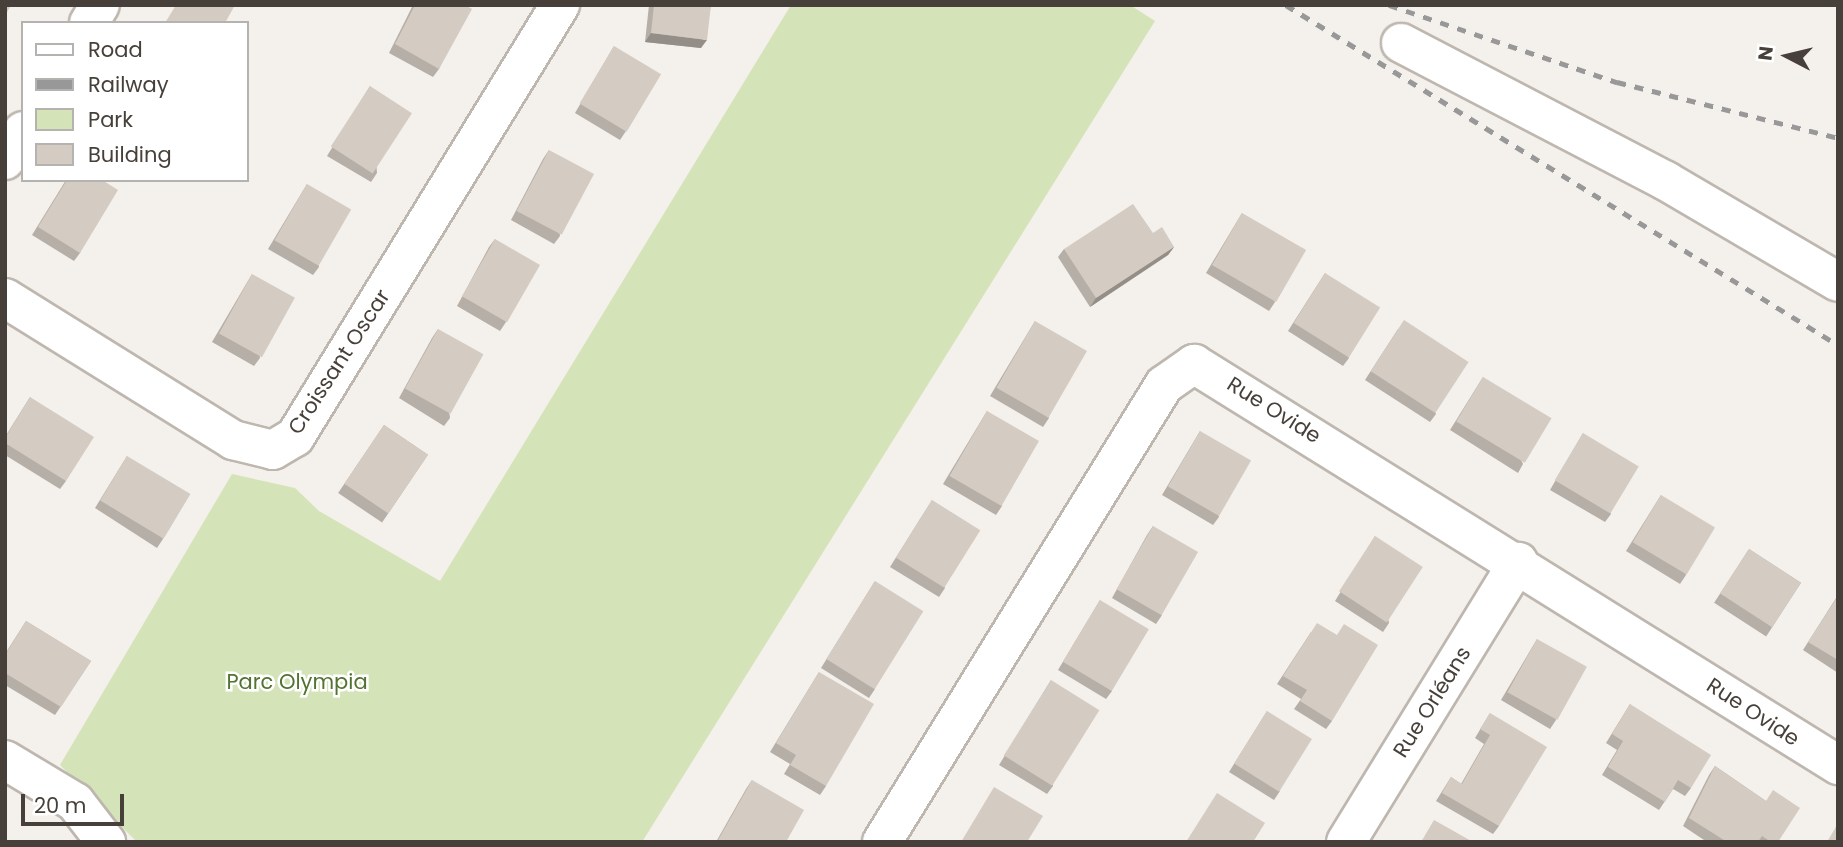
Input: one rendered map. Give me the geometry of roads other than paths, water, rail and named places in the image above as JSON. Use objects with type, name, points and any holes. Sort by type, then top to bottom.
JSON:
[{"type":"street","points":[[90,21],[100,5]]},
{"type":"street","name":"Croissant Oscar","points":[[5,298],[233,440],[273,450],[295,437],[560,5]]},
{"type":"street","points":[[1401,43],[1667,181],[1838,282]]},
{"type":"street","points":[[5,160],[21,134]]},
{"type":"street","name":"Rue Ovide","points":[[882,842],[1164,385],[1187,365],[1220,376],[1838,765]]},
{"type":"street","name":"Rue Orléans","points":[[1346,842],[1518,562]]},
{"type":"street","points":[[5,760],[75,802],[106,842]]},
{"type":"railway","points":[[1286,5],[1838,345]]},
{"type":"railway","points":[[1389,5],[1617,82],[1838,138]]},
{"type":"park label","name":"Parc Olympia","points":[[297,682]]}]
